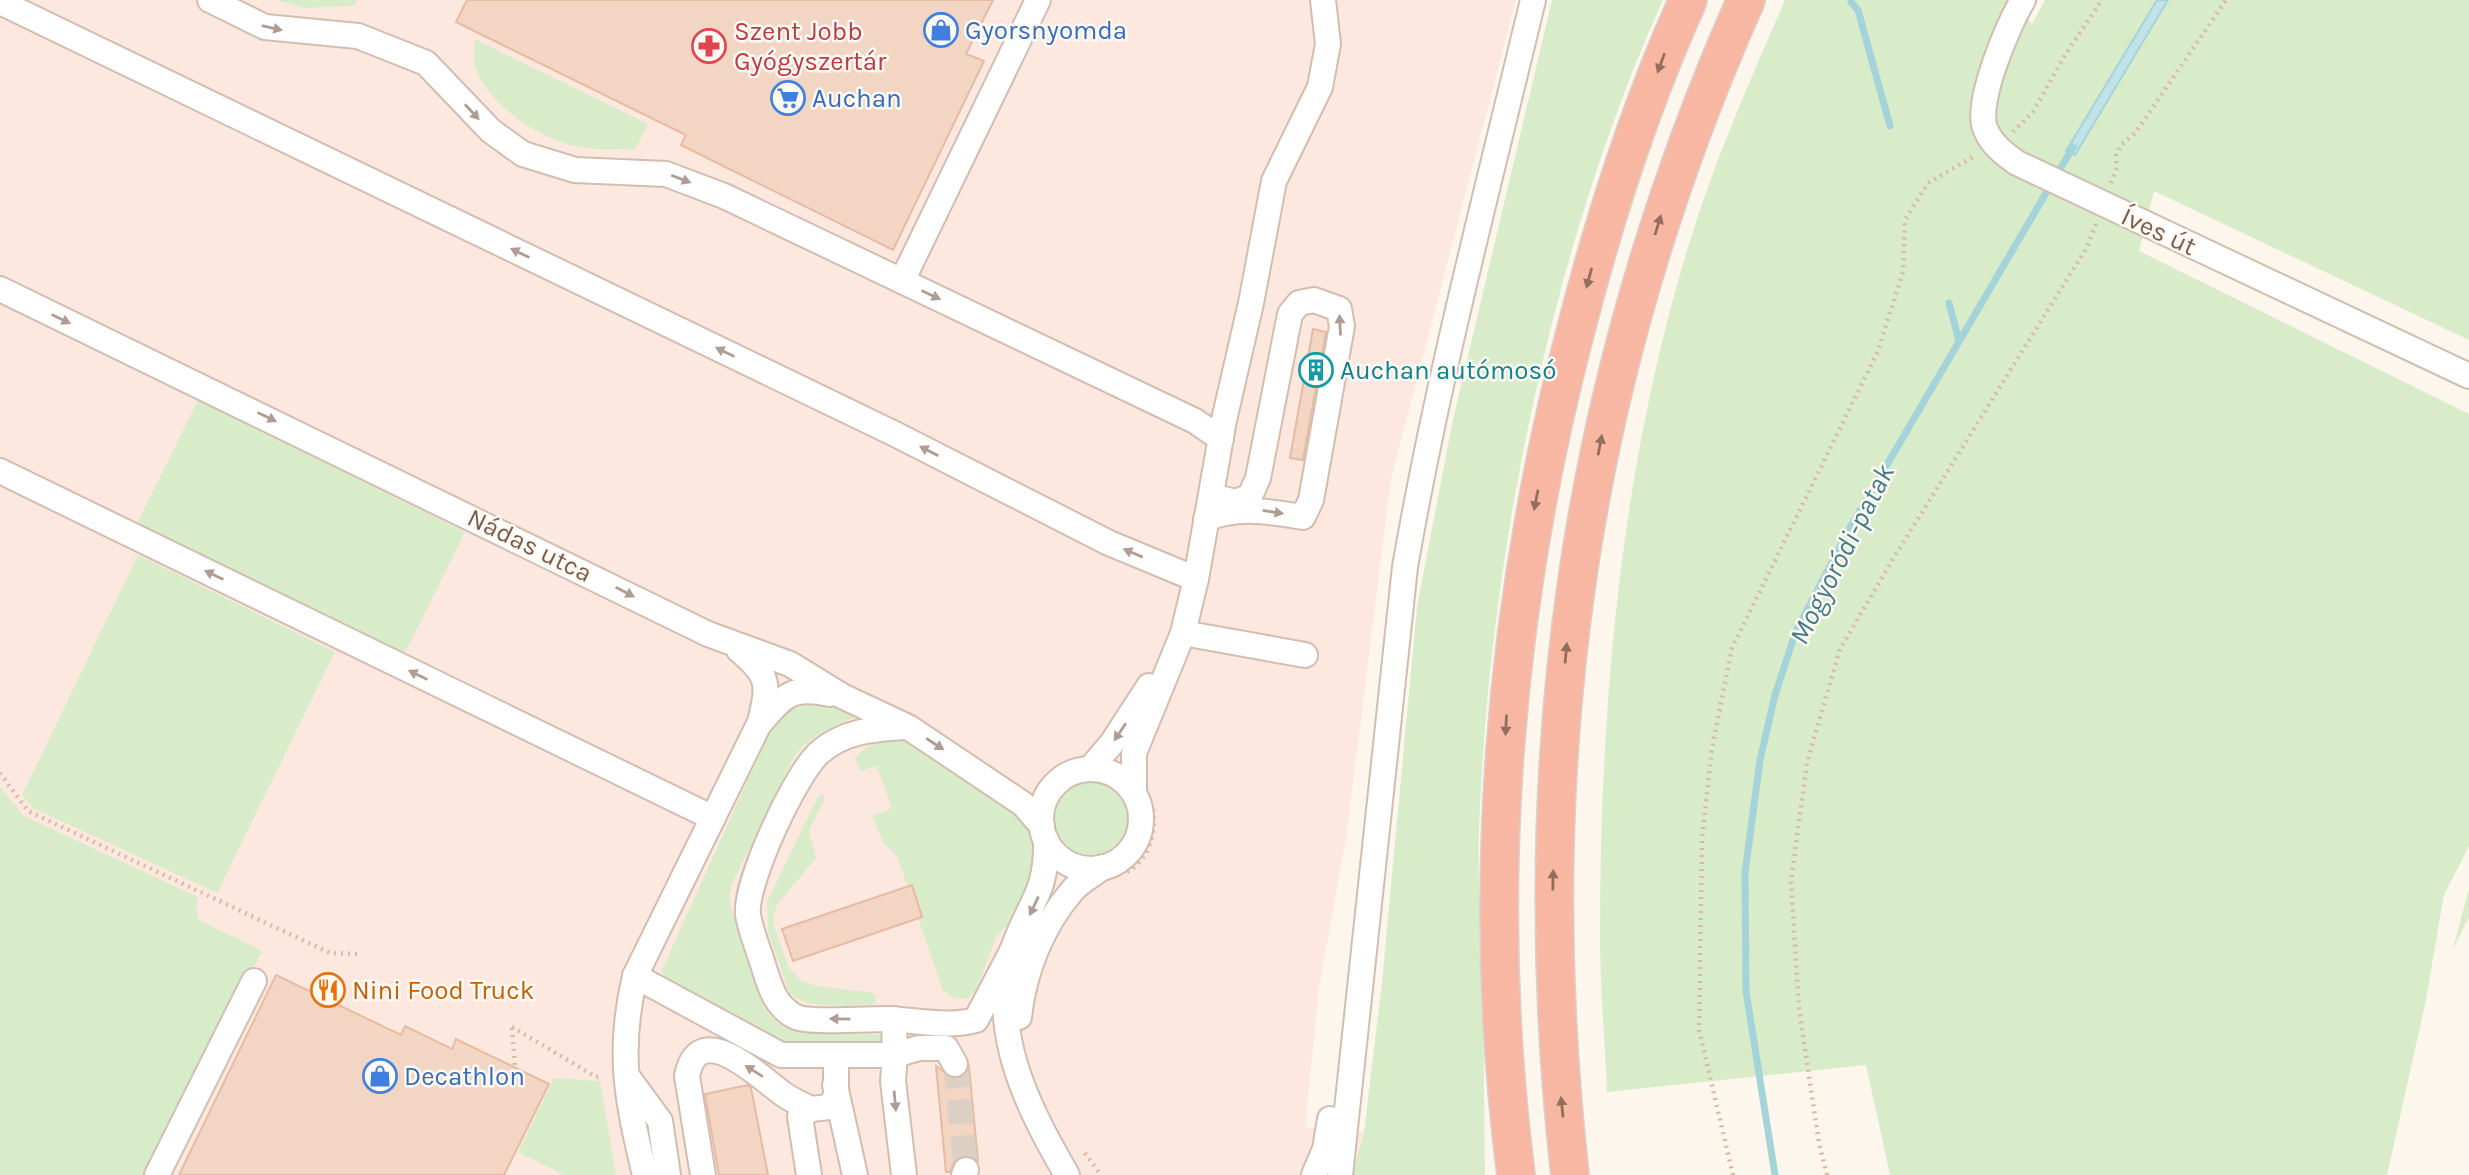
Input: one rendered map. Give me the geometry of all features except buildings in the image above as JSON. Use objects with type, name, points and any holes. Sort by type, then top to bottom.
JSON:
[{"type":"highway","points":[[1516,1175],[1498,948],[1500,820],[1518,602],[1546,448],[1609,204],[1666,49],[1688,0]]},
{"type":"highway","points":[[1570,1175],[1561,1096],[1552,925],[1554,809],[1569,622],[1600,443],[1638,291],[1662,214],[1718,63],[1746,0]]},
{"type":"street","points":[[210,0],[265,27],[358,36],[426,63],[491,131],[523,154],[575,170],[666,174],[724,196],[1195,421],[1221,439]]},
{"type":"street","points":[[902,281],[1038,0]]},
{"type":"street","points":[[1014,1059],[1020,1005],[1030,962],[1049,925],[1073,889],[1103,867],[1123,858],[1139,834],[1141,813],[1134,793],[1134,753],[1183,633],[1274,181],[1320,87],[1328,44],[1323,0]]},
{"type":"street","points":[[1340,1175],[1405,567],[1447,360],[1533,0]]},
{"type":"street","points":[[1993,145],[1983,125],[1988,83],[2023,0]]},
{"type":"street","points":[[0,2],[883,428],[1109,543],[1196,579]]},
{"type":"street","name":"Íves út","points":[[1993,145],[2017,163],[2469,376]]},
{"type":"street","name":"Nádas utca","points":[[0,289],[731,643],[790,664],[842,696],[908,727],[1023,804],[1044,833]]},
{"type":"street","points":[[1314,300],[1339,309],[1342,326],[1311,500],[1303,517],[1256,510],[1222,512],[1208,508],[1250,496],[1258,478],[1290,314],[1298,303],[1314,300]]},
{"type":"street","points":[[0,471],[713,817]]},
{"type":"street","points":[[1183,633],[1305,656]]},
{"type":"street","points":[[1090,769],[1112,743],[1183,633]]},
{"type":"street","points":[[731,643],[760,668],[767,681],[760,722]]},
{"type":"street","points":[[645,1175],[625,1073],[625,1021],[635,976],[760,722],[779,701],[791,693],[806,689],[842,696]]},
{"type":"street","points":[[908,727],[868,729],[839,738],[820,752],[792,788],[752,884],[748,913],[770,988],[780,1006],[798,1018],[894,1020],[956,1025],[975,1020],[1041,890],[1047,870],[1044,803],[1052,788],[1065,776],[1090,769],[1115,775],[1134,793]]},
{"type":"street","points":[[1044,833],[1067,862],[1081,868],[1103,867]]},
{"type":"street","points":[[1014,947],[1006,993],[1006,1030],[1024,1097],[1067,1175]]},
{"type":"street","points":[[635,976],[781,1055],[895,1055],[919,1048],[946,1048],[955,1064]]},
{"type":"street","points":[[157,1175],[254,981]]},
{"type":"street","points":[[894,1020],[893,1081],[904,1175]]},
{"type":"street","points":[[1314,1175],[1325,1149],[1338,1063],[1354,1028]]},
{"type":"street","points":[[703,1175],[687,1076],[690,1062],[702,1050],[713,1049],[757,1071],[786,1096],[811,1109]]},
{"type":"street","points":[[809,1175],[800,1117],[811,1109],[829,1107],[836,1097],[836,1056]]},
{"type":"street","points":[[625,1073],[660,1121],[668,1175]]},
{"type":"street","points":[[835,1084],[855,1175]]},
{"type":"path","points":[[1733,1175],[1699,1030],[1702,839],[1712,748],[1732,648],[1877,353],[1903,272],[1905,220],[1928,183],[2006,138],[2033,112],[2064,55],[2102,0]]},
{"type":"path","points":[[1827,1175],[1819,1143],[1799,1009],[1791,881],[1807,763],[1840,649],[1893,558],[2087,247],[2096,201],[2117,168],[2116,155],[2121,145],[2136,132],[2226,0]]},
{"type":"path","points":[[0,774],[28,811],[330,953],[360,954]]},
{"type":"path","points":[[515,1067],[512,1027],[596,1077]]},
{"type":"shaded area","points":[[0,0],[1516,0],[1391,479],[1346,838],[1319,988],[1305,1127],[1364,1132],[1352,1175],[0,1175]]},
{"type":"green space","points":[[276,0],[357,0],[354,6],[304,8]]},
{"type":"green space","points":[[1552,0],[1663,0],[1623,96],[1588,196],[1558,300],[1532,407],[1512,515],[1496,622],[1485,728],[1479,831],[1485,1175],[1352,1175],[1364,1132],[1382,982],[1417,607],[1452,424]]},
{"type":"green space","points":[[1785,0],[2010,0],[2032,24],[2045,0],[2469,0],[2469,340],[2154,191],[2139,251],[2469,414],[2469,846],[2444,895],[2425,1005],[2387,1175],[1890,1175],[1866,1065],[1607,1092],[1600,935],[1604,760],[1619,584],[1631,497],[1666,325],[1690,241],[1722,150]]},
{"type":"green space","points":[[475,39],[648,124],[635,150],[591,149],[569,145],[536,131],[520,120],[505,109],[482,81],[474,63]]},
{"type":"green space","points":[[198,400],[465,532],[404,655],[137,523]]},
{"type":"green space","points":[[138,555],[335,652],[217,893],[33,808],[22,795]]},
{"type":"green space","points":[[820,698],[866,713],[819,734],[795,755],[731,886],[730,905],[764,1007],[773,1019],[795,1031],[885,1035],[884,1046],[785,1047],[665,979],[662,970],[776,717],[789,705]]},
{"type":"green space","points":[[901,739],[924,745],[1017,810],[1031,825],[1037,865],[1020,911],[996,937],[976,991],[966,999],[954,998],[943,991],[897,856],[884,844],[872,816],[892,808],[877,766],[860,771],[855,759],[869,746]]},
{"type":"green space","points":[[1084,780],[1098,780],[1112,786],[1123,797],[1129,818],[1126,833],[1118,845],[1098,856],[1084,856],[1070,850],[1059,839],[1053,825],[1053,811],[1059,797],[1070,786]]},
{"type":"green space","points":[[0,787],[24,816],[198,897],[196,909],[199,920],[262,951],[151,1175],[0,1175]]},
{"type":"green space","points":[[819,795],[824,795],[824,800],[809,830],[816,858],[776,906],[773,923],[789,968],[802,981],[817,986],[874,993],[877,1000],[872,1005],[816,1004],[796,998],[789,992],[768,931],[767,901]]},
{"type":"green space","points":[[2469,888],[2469,917],[2453,949]]},
{"type":"green space","points":[[554,1078],[600,1081],[616,1175],[564,1175],[518,1152]]},
{"type":"water","points":[[2157,0],[2168,0],[2075,155],[2066,151]]},
{"type":"waterway","points":[[1851,2],[1858,10],[1890,126]]},
{"type":"waterway","name":"Mogyoródi-patak","points":[[1775,1175],[1746,991],[1745,873],[1760,760],[1775,695],[1796,631],[1851,526],[2073,147]]},
{"type":"waterway","points":[[1949,303],[1959,341]]},
{"type":"tunnel","points":[[955,1064],[966,1170]]},
{"type":"place","name":"Gyorsnyomda","points":[[941,30]]},
{"type":"place","name":"Szent Jobb Gyógyszertár","points":[[709,46]]},
{"type":"place","name":"Auchan","points":[[788,98]]},
{"type":"place","name":"Auchan autómosó","points":[[1316,370]]},
{"type":"place","name":"Nini Food Truck","points":[[328,990]]},
{"type":"place","name":"Decathlon","points":[[380,1076]]}]
